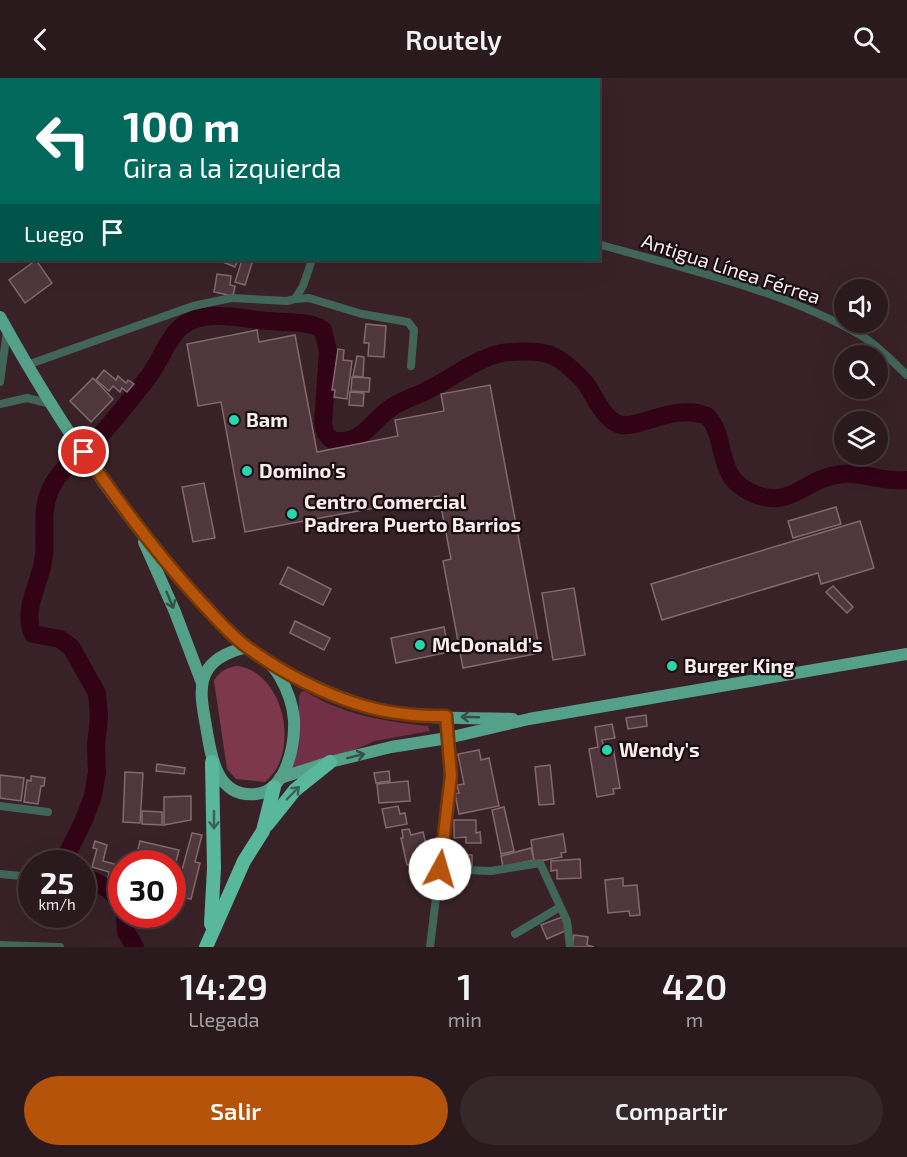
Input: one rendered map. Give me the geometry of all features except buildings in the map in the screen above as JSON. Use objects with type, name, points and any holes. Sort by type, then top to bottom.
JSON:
[{"type":"highway","points":[[208,941],[214,868],[212,762]]},
{"type":"highway","points":[[208,941],[244,861],[263,831],[295,790],[330,762]]},
{"type":"highway","points":[[263,831],[277,782]]},
{"type":"main road","points":[[0,317],[51,404],[138,527],[190,590],[247,647],[272,664],[318,689],[374,708],[404,714],[529,719]]},
{"type":"main road","points":[[138,527],[175,612],[202,683],[203,706],[212,762],[221,778],[237,791],[255,794],[264,793],[277,782],[330,762],[391,747],[447,738],[529,719],[907,654]]},
{"type":"main road","points":[[202,683],[208,668],[221,656],[247,647]]},
{"type":"main road","points":[[272,664],[288,695],[294,718],[290,756],[277,782]]},
{"type":"street","name":"Antigua Línea Férrea","points":[[600,245],[746,288],[818,314],[864,337],[907,375]]},
{"type":"street","points":[[295,299],[303,286],[312,261]]},
{"type":"street","points":[[27,365],[193,306],[231,298],[287,301],[309,298],[362,314],[408,322],[414,330],[411,366]]},
{"type":"street","points":[[0,382],[7,330]]},
{"type":"street","points":[[0,404],[27,399],[51,404]]},
{"type":"street","points":[[430,947],[451,775],[446,716]]},
{"type":"street","points":[[0,806],[48,812]]},
{"type":"street","points":[[440,869],[491,871],[540,863],[567,921],[570,947]]},
{"type":"street","points":[[0,874],[18,876]]},
{"type":"street","points":[[515,933],[560,907]]},
{"type":"street","points":[[0,945],[60,947]]},
{"type":"shaded area","points":[[237,666],[253,672],[267,683],[276,698],[282,716],[285,735],[283,753],[276,769],[265,782],[236,779],[227,769],[214,681],[224,670]]},
{"type":"shaded area","points":[[305,691],[348,711],[396,722],[428,726],[430,731],[375,741],[289,778],[299,745],[299,696]]},
{"type":"waterway","points":[[69,850],[93,796],[97,772],[96,746],[99,717],[97,693],[71,647],[60,639],[33,634],[30,624],[29,614],[44,555],[46,501],[57,478],[97,439],[149,376],[174,334],[179,328],[195,319],[227,316],[304,323],[323,330],[328,351],[323,424],[327,435],[335,441],[351,440],[357,437],[396,404],[434,387],[482,360],[502,353],[521,351],[548,354],[562,361],[580,377],[604,412],[618,424],[634,424],[681,412],[707,416],[716,429],[724,461],[731,476],[740,486],[752,493],[766,497],[788,496],[830,476],[843,474],[907,480]]},
{"type":"waterway","points":[[96,882],[108,890]]},
{"type":"waterway","points":[[126,928],[135,947]]},
{"type":"place","name":"Bam","points":[[234,420]]},
{"type":"place","name":"Domino's","points":[[247,471]]},
{"type":"place","name":"Centro Comercial Padrera Puerto Barrios","points":[[292,514]]},
{"type":"place","name":"McDonald's","points":[[420,645]]},
{"type":"place","name":"Burger King","points":[[672,666]]},
{"type":"place","name":"Wendy's","points":[[607,750]]},
{"type":"route","points":[[84,452],[171,568],[224,627],[247,647],[272,664],[318,689],[374,708],[400,714],[446,716],[451,775],[440,869]]}]
